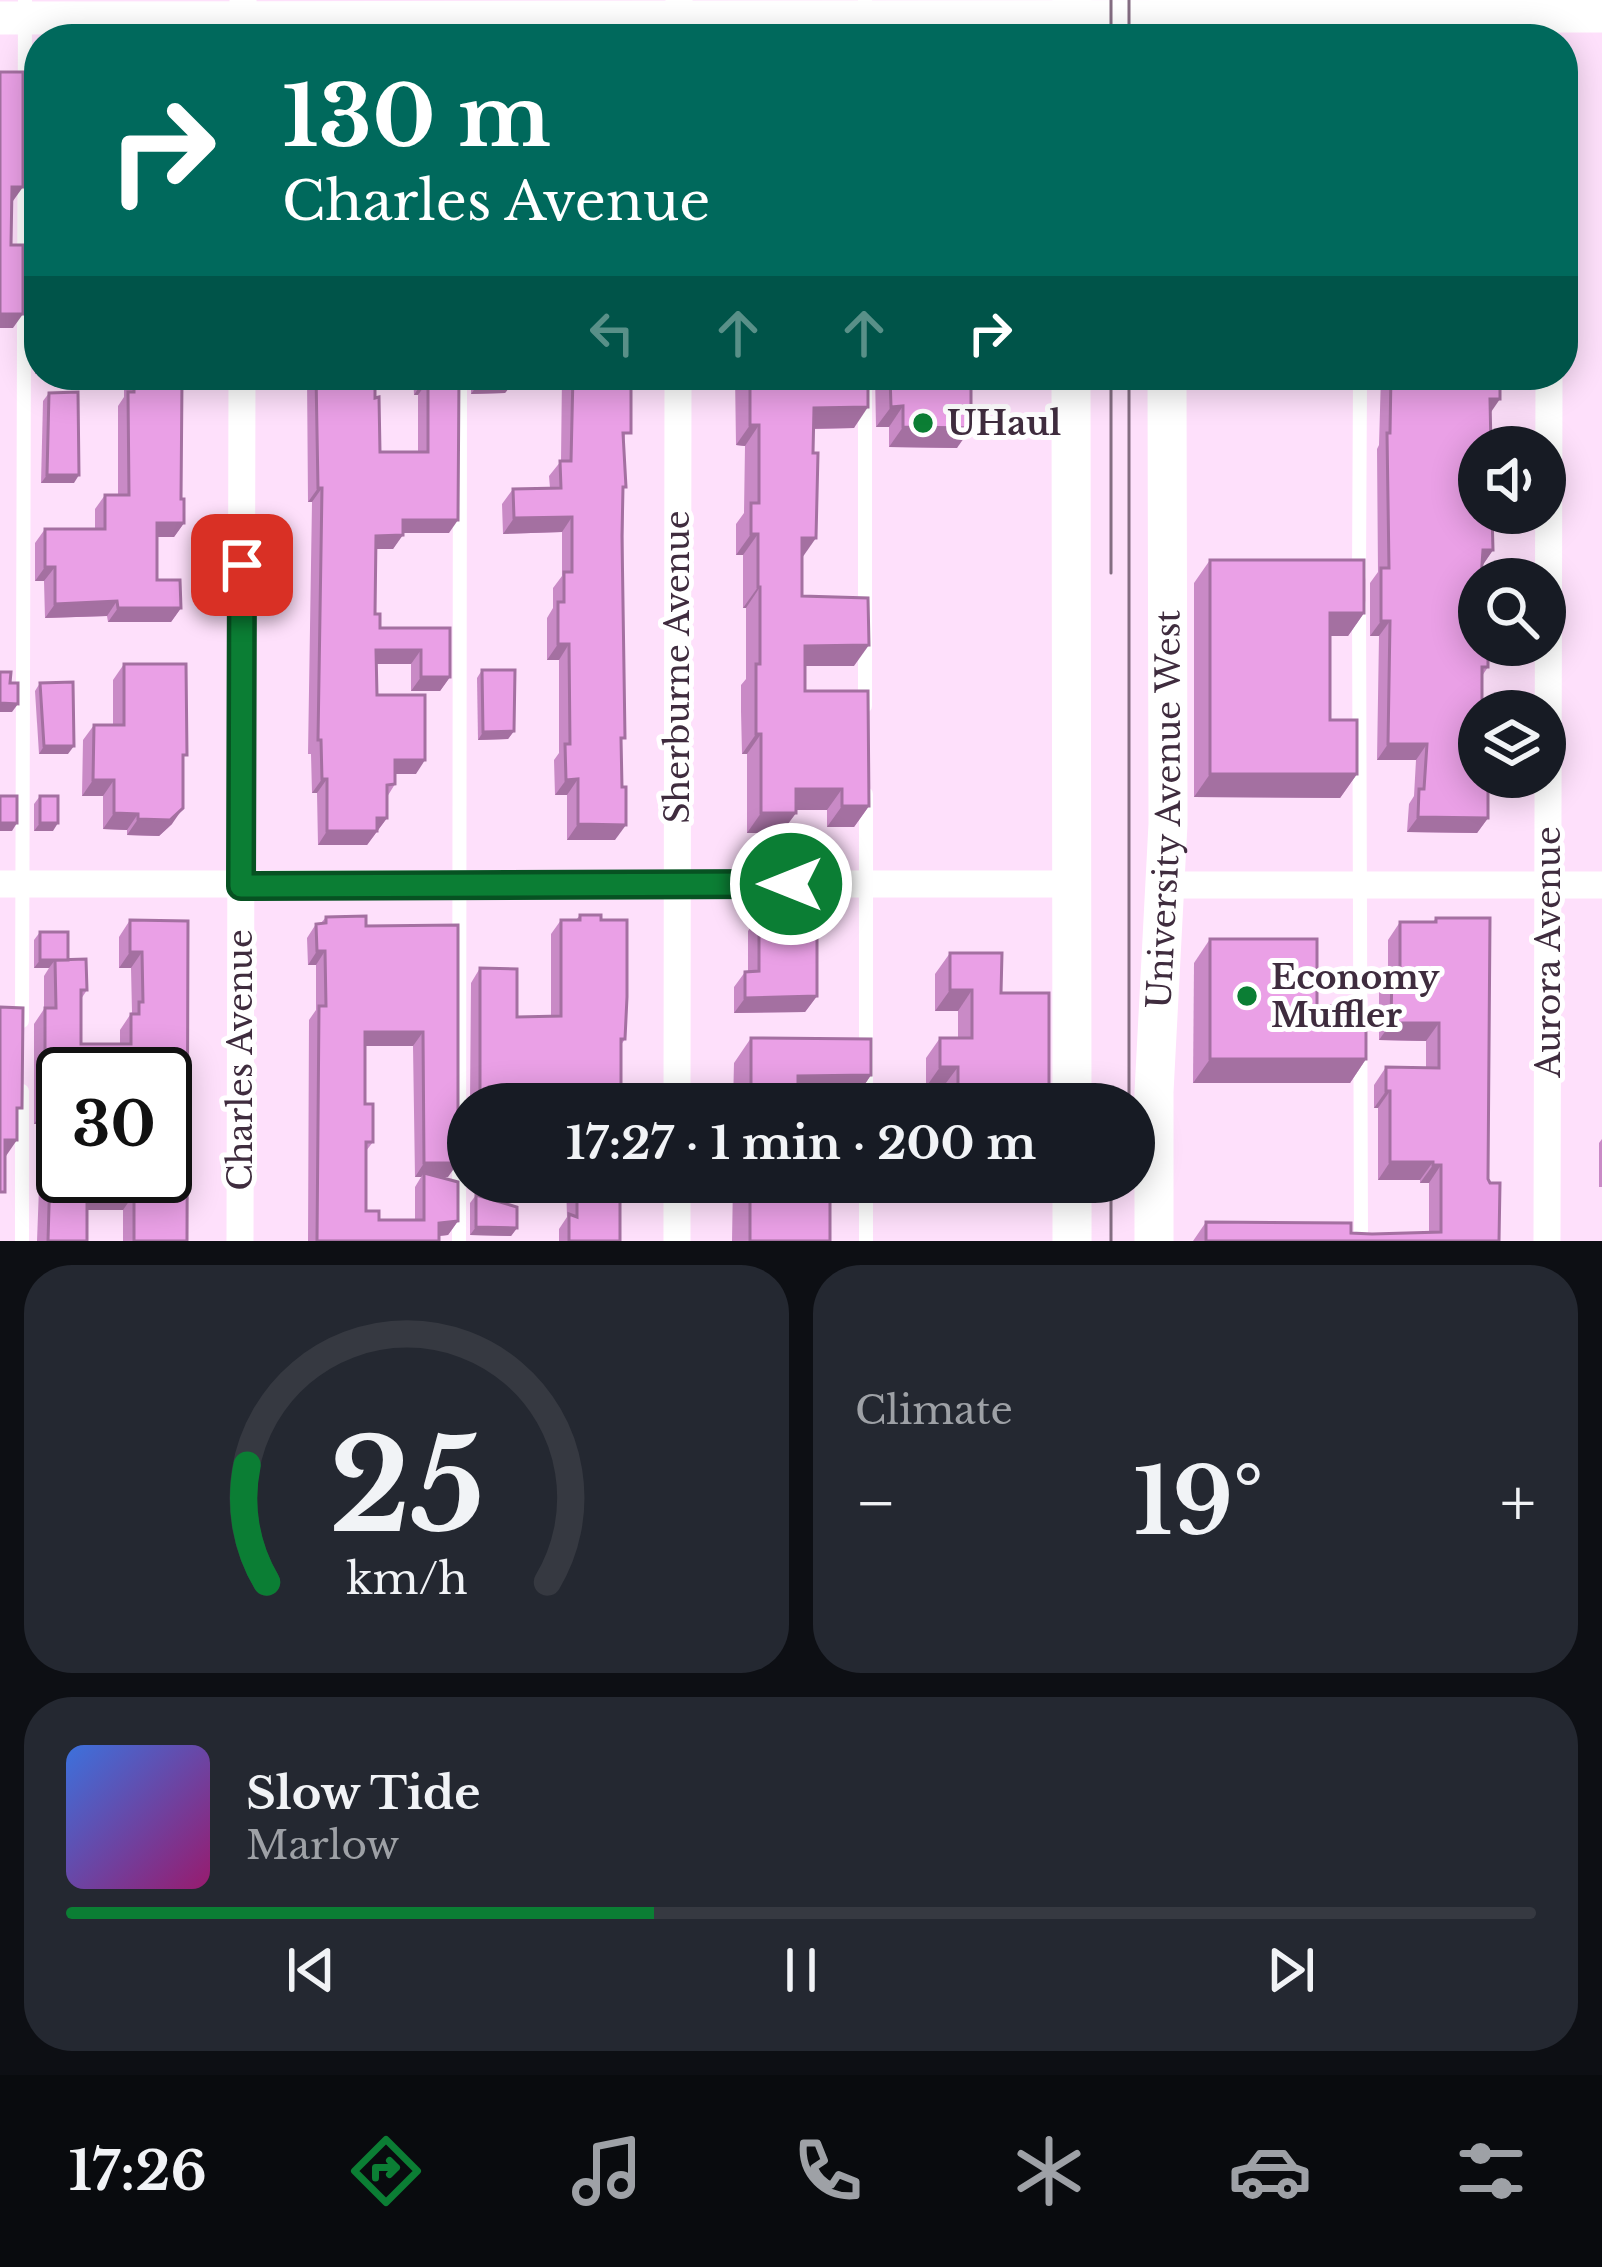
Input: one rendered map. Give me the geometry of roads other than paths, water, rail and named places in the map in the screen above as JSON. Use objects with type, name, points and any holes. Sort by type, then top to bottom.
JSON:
[{"type":"main road","points":[[1071,390],[1072,1083]]},
{"type":"main road","name":"University Avenue West","points":[[1154,1241],[1154,1092],[1168,824],[1167,390]]},
{"type":"main road","points":[[1072,1203],[1072,1241]]},
{"type":"street","points":[[17,12],[243,19],[1602,16]]},
{"type":"street","name":"Charles Avenue","points":[[240,1241],[242,390]]},
{"type":"street","name":"Sherburne Avenue","points":[[676,1083],[678,390]]},
{"type":"street","name":"Aurora Avenue","points":[[1547,1241],[1549,390]]},
{"type":"street","points":[[11,884],[1072,884]]},
{"type":"street","points":[[1166,885],[1602,885]]},
{"type":"street","points":[[677,1203],[677,1241]]},
{"type":"lane","points":[[17,12],[11,884],[22,1036]]},
{"type":"lane","points":[[459,1241],[460,390]]},
{"type":"lane","points":[[865,390],[866,731]]},
{"type":"lane","points":[[1360,390],[1360,1241]]},
{"type":"lane","points":[[866,778],[866,1083]]},
{"type":"lane","points":[[22,1082],[22,1241]]},
{"type":"lane","points":[[866,1203],[866,1241]]},
{"type":"tram line","points":[[1111,0],[1111,24]]},
{"type":"tram line","points":[[1129,0],[1129,24]]},
{"type":"tram line","points":[[1111,390],[1111,573]]},
{"type":"tram line","points":[[1129,390],[1129,1083]]},
{"type":"tram line","points":[[1111,1203],[1111,1241]]},
{"type":"place","name":"UHaul","points":[[923,423]]},
{"type":"place","name":"Economy Muffler","points":[[1247,996]]}]
